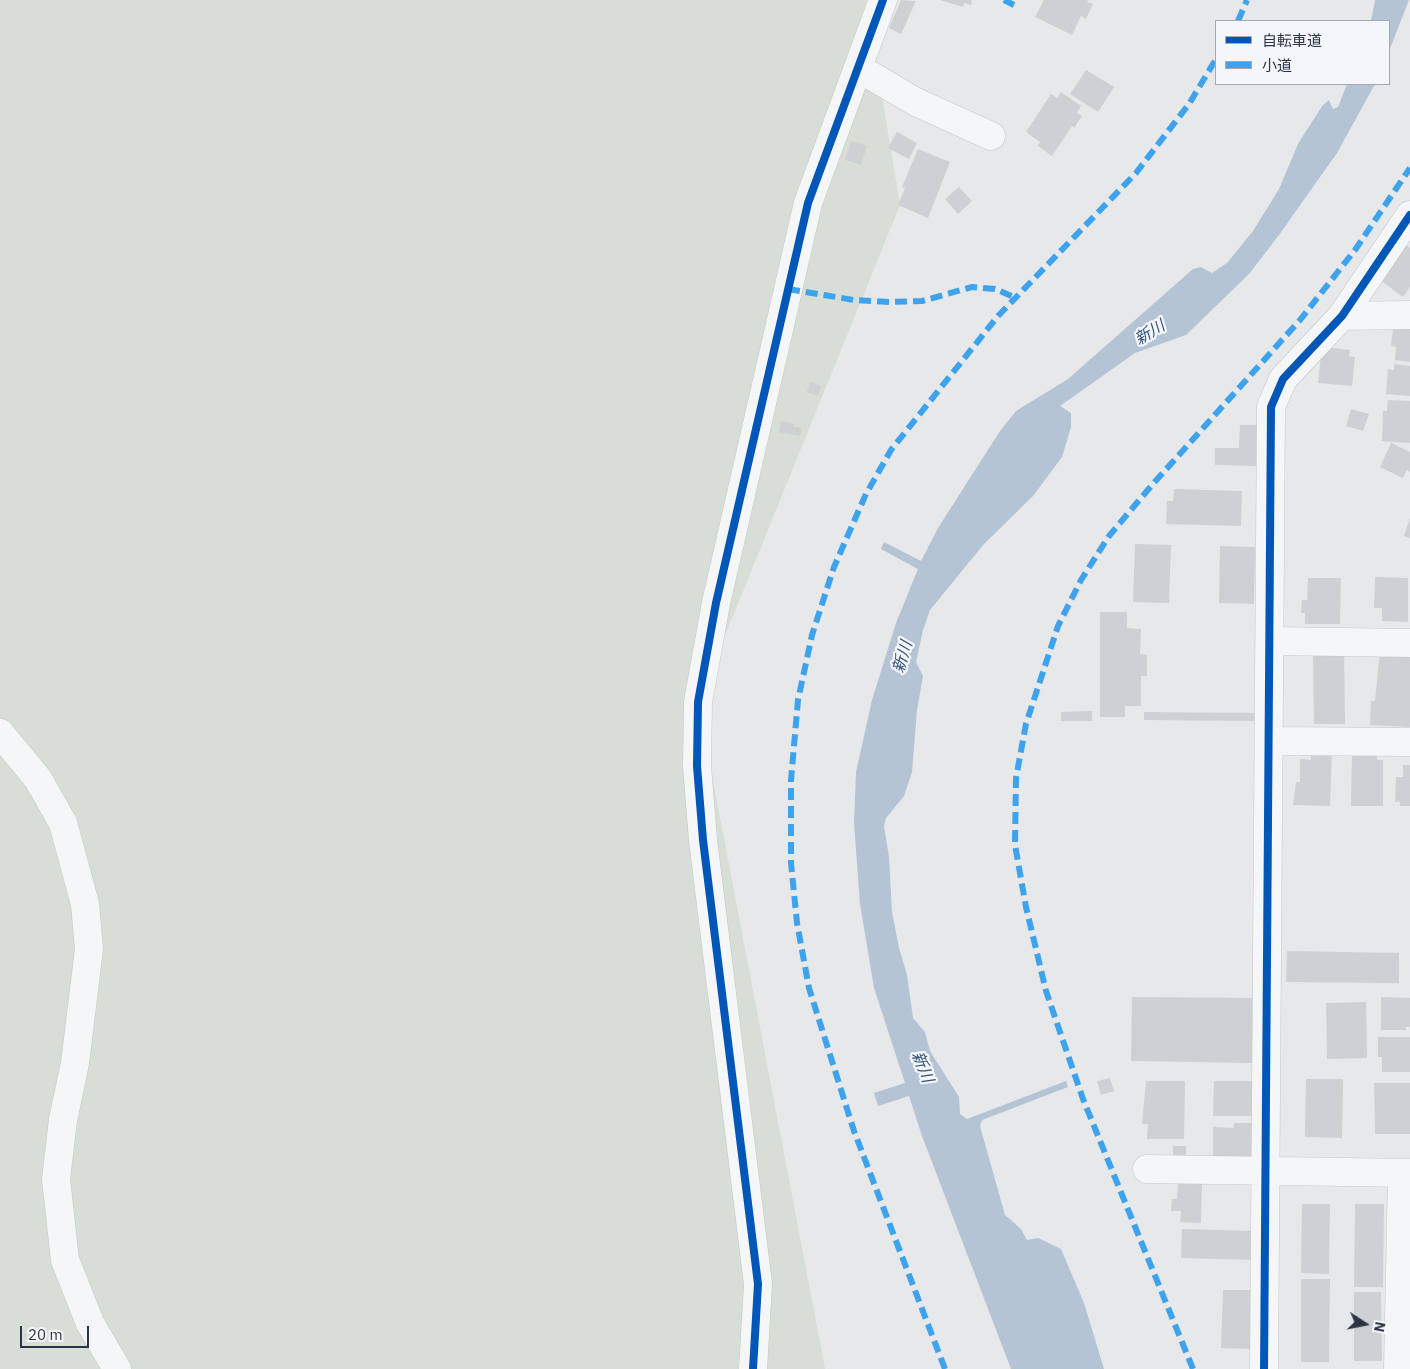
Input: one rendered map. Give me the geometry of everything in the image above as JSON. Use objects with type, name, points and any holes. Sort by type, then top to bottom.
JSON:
[{"type":"street","points":[[753,1369],[758,1284],[703,840],[697,766],[698,702],[718,594],[808,203],[883,0]]},
{"type":"street","points":[[858,68],[916,102],[991,136]]},
{"type":"street","points":[[1264,1369],[1267,1171],[1271,407],[1284,379],[1342,316],[1410,215]]},
{"type":"street","points":[[1342,316],[1410,315]]},
{"type":"street","points":[[1270,641],[1410,643]]},
{"type":"street","points":[[0,733],[38,779],[64,823],[85,904],[89,949],[75,1063],[63,1120],[56,1179],[65,1260],[90,1323],[117,1369]]},
{"type":"street","points":[[1269,742],[1410,742]]},
{"type":"street","points":[[1147,1169],[1406,1173],[1398,1369]]},
{"type":"shaded area","points":[[0,0],[866,0],[900,205],[698,702],[825,1369],[0,1369]]},
{"type":"water","points":[[1375,0],[1409,0],[1390,48],[1390,20],[1371,20]]},
{"type":"water","name":"新川","points":[[1347,85],[1374,85],[1337,153],[1249,274],[1186,335],[1135,353],[1060,406],[1071,413],[1071,427],[1062,457],[1033,496],[984,544],[930,610],[923,630],[916,662],[923,676],[917,710],[912,772],[904,796],[886,818],[884,826],[889,857],[892,912],[899,948],[907,975],[913,1018],[925,1032],[930,1051],[959,1097],[960,1114],[967,1119],[1066,1081],[1068,1087],[982,1120],[980,1126],[1005,1215],[1021,1229],[1027,1240],[1038,1238],[1061,1249],[1084,1303],[1104,1369],[1011,1369],[922,1136],[909,1096],[878,1106],[874,1093],[905,1083],[874,988],[860,904],[854,823],[856,772],[872,700],[896,623],[918,569],[881,549],[884,542],[921,561],[938,528],[1000,431],[1016,411],[1068,379],[1193,269],[1201,267],[1212,273],[1227,263],[1253,231],[1279,189],[1299,142],[1323,105],[1329,100],[1333,109],[1338,107]]},
{"type":"building","points":[[901,0],[916,1],[901,34],[889,28]]},
{"type":"building","points":[[940,0],[972,0],[971,5],[964,3],[963,7]]},
{"type":"building","points":[[1044,0],[1088,0],[1087,2],[1093,4],[1086,19],[1081,16],[1072,35],[1035,17]]},
{"type":"building","points":[[1086,70],[1114,87],[1098,112],[1070,94]]},
{"type":"building","points":[[1061,92],[1081,106],[1077,113],[1082,116],[1074,128],[1072,126],[1052,156],[1038,146],[1040,142],[1026,132],[1051,94],[1057,98]]},
{"type":"building","points":[[897,132],[917,143],[909,159],[888,148]]},
{"type":"building","points":[[851,141],[867,146],[861,165],[845,160]]},
{"type":"building","points":[[918,149],[950,162],[928,218],[898,205],[905,188],[902,187]]},
{"type":"building","points":[[959,187],[972,201],[958,214],[945,199]]},
{"type":"building","points":[[1406,245],[1410,248],[1410,287],[1403,297],[1380,280]]},
{"type":"building","points":[[1394,321],[1410,322],[1410,362],[1395,360],[1396,347],[1391,346]]},
{"type":"building","points":[[1322,347],[1350,350],[1349,356],[1355,357],[1352,386],[1318,383]]},
{"type":"building","points":[[1394,364],[1410,366],[1410,396],[1386,394],[1388,369],[1394,370]]},
{"type":"building","points":[[810,382],[821,386],[818,396],[807,392]]},
{"type":"building","points":[[1388,400],[1410,401],[1410,443],[1382,441],[1383,411],[1387,411]]},
{"type":"building","points":[[1351,409],[1369,414],[1363,431],[1346,426]]},
{"type":"building","points":[[781,421],[794,424],[793,427],[801,428],[800,436],[779,432]]},
{"type":"building","points":[[1240,425],[1259,425],[1258,466],[1215,465],[1215,448],[1239,448]]},
{"type":"building","points":[[1391,443],[1410,452],[1410,472],[1407,470],[1403,478],[1380,467]]},
{"type":"building","points":[[1174,489],[1242,491],[1241,526],[1166,524],[1167,501],[1173,501]]},
{"type":"building","points":[[1410,518],[1410,538],[1404,536]]},
{"type":"building","points":[[1135,544],[1171,545],[1169,603],[1133,602]]},
{"type":"building","points":[[1220,546],[1255,547],[1254,604],[1219,603]]},
{"type":"building","points":[[1375,577],[1408,578],[1408,622],[1382,621],[1382,608],[1374,608]]},
{"type":"building","points":[[1308,578],[1341,578],[1340,624],[1305,624],[1305,613],[1301,613],[1302,600],[1307,600]]},
{"type":"building","points":[[1100,612],[1127,612],[1127,628],[1141,629],[1140,654],[1147,655],[1147,676],[1141,676],[1141,706],[1125,706],[1125,717],[1100,717]]},
{"type":"building","points":[[1344,648],[1345,724],[1314,724],[1313,649]]},
{"type":"building","points":[[1380,650],[1410,652],[1410,727],[1370,725],[1371,701],[1375,701]]},
{"type":"building","points":[[1092,711],[1092,721],[1061,721],[1061,712]]},
{"type":"building","points":[[1144,712],[1258,713],[1258,721],[1144,720]]},
{"type":"building","points":[[1311,750],[1332,751],[1330,806],[1293,805],[1296,782],[1300,782],[1300,759],[1311,760]]},
{"type":"building","points":[[1352,752],[1377,752],[1377,760],[1383,760],[1383,806],[1351,806]]},
{"type":"building","points":[[1403,765],[1410,765],[1410,806],[1400,806],[1400,802],[1395,802],[1396,777],[1403,777]]},
{"type":"building","points":[[1287,951],[1399,953],[1399,983],[1286,982]]},
{"type":"building","points":[[1132,997],[1255,998],[1254,1063],[1131,1061]]},
{"type":"building","points":[[1381,997],[1410,998],[1410,1027],[1406,1027],[1406,1030],[1381,1030]]},
{"type":"building","points":[[1366,1002],[1367,1058],[1327,1059],[1326,1003]]},
{"type":"building","points":[[1378,1037],[1410,1037],[1410,1072],[1382,1072],[1382,1057],[1378,1057]]},
{"type":"building","points":[[1110,1078],[1114,1091],[1101,1095],[1097,1081]]},
{"type":"building","points":[[1306,1079],[1343,1079],[1342,1138],[1305,1137]]},
{"type":"building","points":[[1146,1081],[1185,1081],[1184,1139],[1147,1139],[1148,1124],[1142,1124]]},
{"type":"building","points":[[1214,1081],[1255,1081],[1255,1116],[1213,1116]]},
{"type":"building","points":[[1374,1083],[1410,1083],[1410,1134],[1375,1134]]},
{"type":"building","points":[[1234,1123],[1254,1123],[1254,1163],[1213,1162],[1213,1127],[1234,1128]]},
{"type":"building","points":[[1173,1146],[1186,1146],[1186,1163],[1173,1163]]},
{"type":"building","points":[[1178,1184],[1202,1184],[1201,1223],[1180,1222],[1181,1211],[1171,1211],[1172,1199],[1177,1199]]},
{"type":"building","points":[[1302,1204],[1330,1204],[1329,1274],[1301,1273]]},
{"type":"building","points":[[1355,1204],[1384,1204],[1383,1287],[1354,1287]]},
{"type":"building","points":[[1182,1229],[1254,1231],[1254,1260],[1181,1258]]},
{"type":"building","points":[[1301,1279],[1330,1279],[1329,1362],[1301,1362]]},
{"type":"building","points":[[1223,1290],[1255,1290],[1253,1349],[1221,1348]]},
{"type":"building","points":[[1354,1292],[1381,1292],[1382,1361],[1354,1361]]},
{"type":"marked path","points":[[1004,0],[1014,5]]},
{"type":"marked path","points":[[1238,20],[1247,0]]},
{"type":"marked path","points":[[945,1369],[854,1131],[809,988],[797,923],[791,863],[791,780],[798,700],[812,635],[834,567],[866,494],[891,450],[998,316],[1136,173],[1189,104],[1215,61]]},
{"type":"marked path","points":[[1193,1369],[1083,1099],[1046,991],[1026,907],[1015,845],[1016,778],[1026,724],[1058,626],[1081,580],[1109,536],[1152,485],[1300,320],[1355,250],[1410,168]]},
{"type":"marked path","points":[[788,289],[854,300],[891,302],[922,301],[972,287],[995,289],[1016,298]]},
{"type":"cycle path","points":[[753,1369],[758,1284],[703,840],[697,766],[698,702],[716,603],[808,203],[883,0]]},
{"type":"cycle path","points":[[1264,1369],[1271,407],[1283,379],[1342,316],[1410,215]]}]
